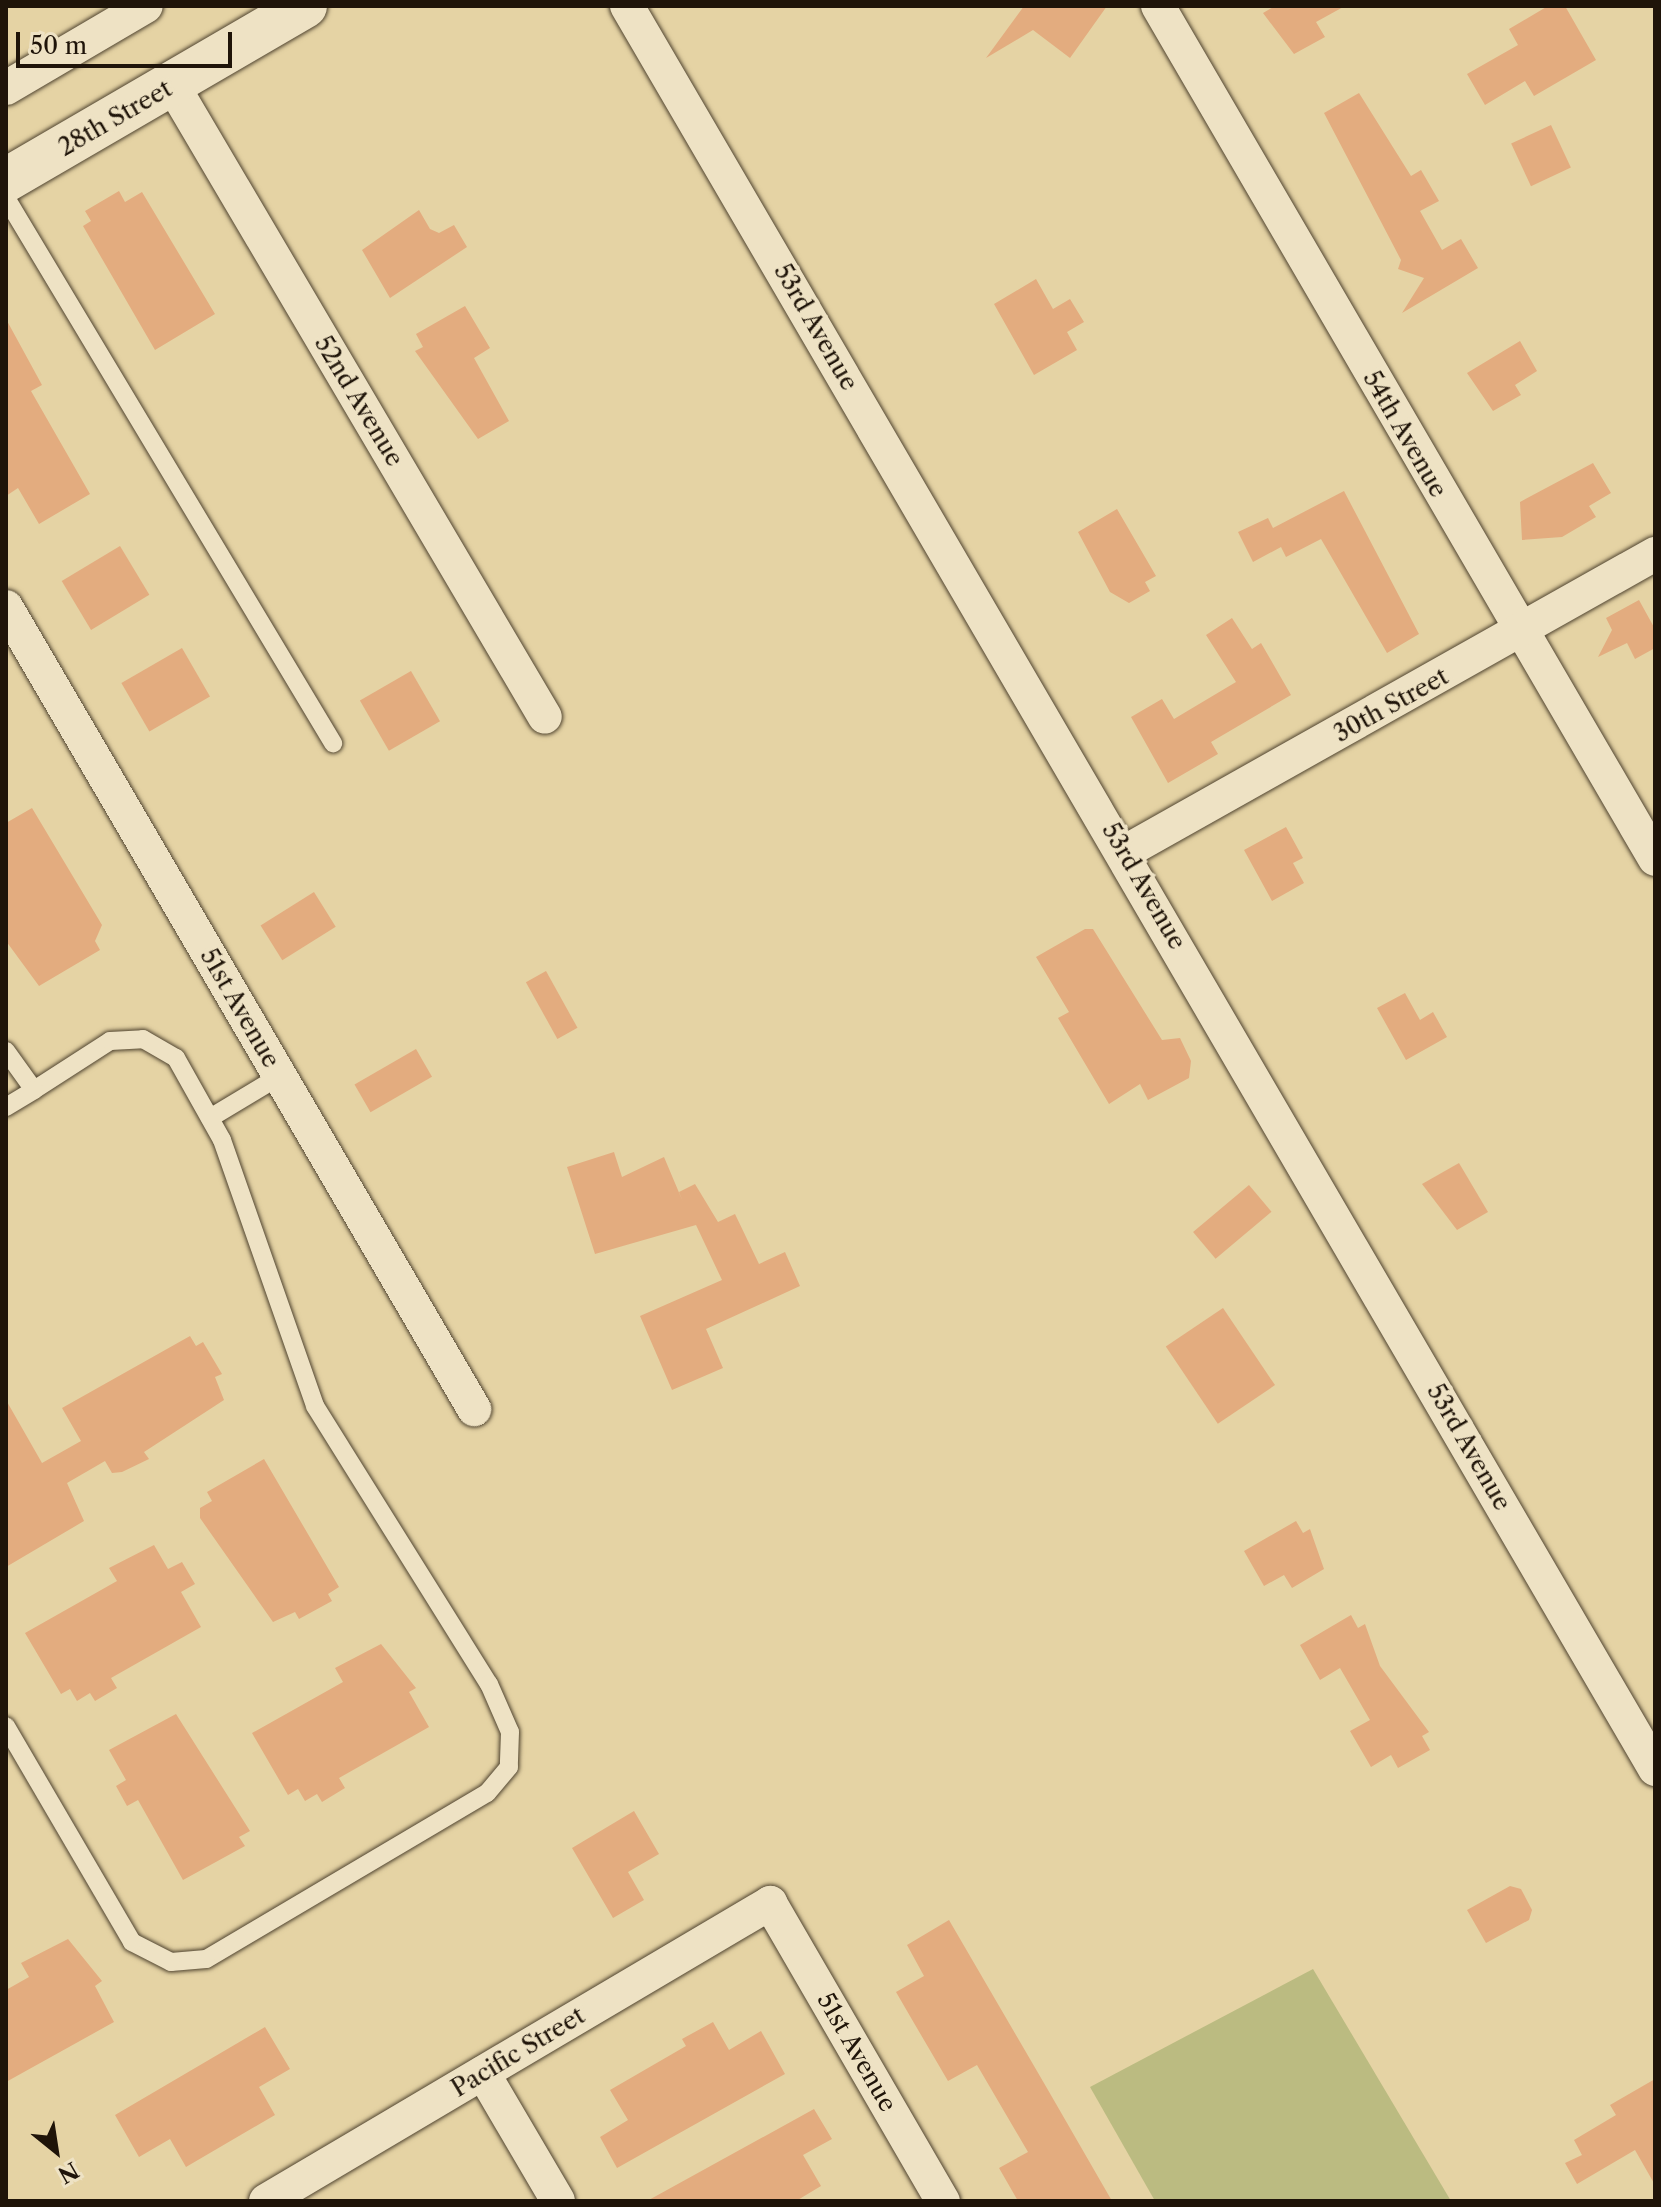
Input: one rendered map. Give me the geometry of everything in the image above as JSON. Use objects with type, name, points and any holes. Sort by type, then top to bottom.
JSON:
[{"type":"main road","name":"28th Street","points":[[6,180],[173,86],[305,6]]},
{"type":"street","points":[[6,88],[146,6]]},
{"type":"street","name":"53rd Avenue","points":[[627,6],[1125,852],[1655,1769]]},
{"type":"street","name":"54th Avenue","points":[[1158,6],[1520,633],[1655,859]]},
{"type":"street","name":"52nd Avenue","points":[[173,86],[545,717]]},
{"type":"street","name":"30th Street","points":[[1125,852],[1520,633],[1655,554]]},
{"type":"street","name":"51st Avenue","points":[[6,607],[474,1409]]},
{"type":"street","name":"51st Avenue","points":[[770,1903],[943,2201]]},
{"type":"street","name":"Pacific Street","points":[[266,2201],[770,1903]]},
{"type":"street","points":[[483,2073],[558,2201]]},
{"type":"lane","points":[[6,198],[333,743]]},
{"type":"lane","points":[[6,1107],[110,1041],[143,1039],[176,1058],[210,1118],[315,1406],[489,1684],[510,1732],[509,1767],[487,1793],[206,1959],[171,1962],[132,1942],[6,1726]]},
{"type":"lane","points":[[6,1051],[34,1090]]},
{"type":"lane","points":[[210,1118],[280,1076]]},
{"type":"green space","points":[[1313,1969],[1451,2201],[1155,2201],[1090,2087]]},
{"type":"building","points":[[1024,6],[1107,6],[1070,58],[1033,30],[986,58]]},
{"type":"building","points":[[1275,6],[1345,6],[1316,22],[1325,37],[1294,54],[1263,13]]},
{"type":"building","points":[[1548,6],[1565,6],[1596,60],[1534,96],[1525,81],[1485,105],[1467,74],[1518,45],[1509,29]]},
{"type":"building","points":[[1359,93],[1411,176],[1421,170],[1439,201],[1420,211],[1442,250],[1461,239],[1478,268],[1402,313],[1424,278],[1398,269],[1401,260],[1324,113]]},
{"type":"building","points":[[1551,125],[1571,168],[1531,186],[1511,144]]},
{"type":"building","points":[[119,191],[125,202],[142,192],[215,314],[155,350],[83,226],[91,221],[85,211]]},
{"type":"building","points":[[419,210],[430,229],[439,233],[454,225],[467,247],[390,298],[362,250]]},
{"type":"building","points":[[1036,279],[1053,309],[1070,299],[1084,322],[1067,332],[1077,350],[1034,375],[994,304]]},
{"type":"building","points":[[465,306],[490,348],[474,358],[509,421],[478,439],[415,351],[423,347],[416,334]]},
{"type":"building","points":[[6,319],[42,385],[31,391],[90,494],[39,524],[18,488],[6,496]]},
{"type":"building","points":[[1520,341],[1537,371],[1515,385],[1521,395],[1493,411],[1467,373]]},
{"type":"building","points":[[1593,463],[1611,493],[1589,506],[1596,517],[1562,537],[1522,540],[1520,502]]},
{"type":"building","points":[[1344,491],[1419,634],[1387,653],[1321,539],[1286,557],[1281,547],[1253,562],[1238,532],[1268,518],[1273,528]]},
{"type":"building","points":[[1117,509],[1156,576],[1145,582],[1150,591],[1129,603],[1110,592],[1078,532]]},
{"type":"building","points":[[120,546],[149,595],[91,630],[62,581]]},
{"type":"building","points":[[1639,600],[1655,629],[1655,648],[1635,659],[1627,643],[1598,657],[1612,630],[1606,618]]},
{"type":"building","points":[[1232,618],[1252,649],[1261,643],[1291,695],[1211,742],[1218,754],[1168,783],[1131,717],[1162,699],[1174,719],[1236,682],[1206,635]]},
{"type":"building","points":[[182,648],[210,696],[149,731],[121,683]]},
{"type":"building","points":[[411,671],[440,721],[389,751],[360,700]]},
{"type":"building","points":[[32,808],[102,925],[95,941],[100,950],[39,986],[6,941],[6,823]]},
{"type":"building","points":[[1286,827],[1303,858],[1293,863],[1304,883],[1272,901],[1244,850]]},
{"type":"building","points":[[314,892],[336,927],[282,960],[261,925]]},
{"type":"building","points":[[1085,929],[1093,929],[1162,1040],[1180,1038],[1191,1061],[1189,1078],[1148,1100],[1140,1084],[1109,1104],[1058,1018],[1069,1012],[1036,957]]},
{"type":"building","points":[[546,971],[578,1028],[557,1039],[526,982]]},
{"type":"building","points":[[1405,993],[1420,1020],[1433,1012],[1447,1037],[1406,1060],[1377,1008]]},
{"type":"building","points":[[416,1049],[432,1077],[371,1112],[355,1084]]},
{"type":"building","points":[[614,1152],[622,1177],[664,1157],[683,1202],[679,1192],[695,1184],[718,1222],[735,1214],[759,1264],[785,1252],[800,1286],[706,1329],[723,1368],[672,1390],[640,1316],[722,1280],[696,1225],[595,1254],[567,1167]]},
{"type":"building","points":[[1459,1163],[1488,1212],[1457,1230],[1422,1184]]},
{"type":"building","points":[[1249,1185],[1271,1212],[1216,1259],[1193,1232]]},
{"type":"building","points":[[1223,1308],[1275,1385],[1218,1424],[1166,1347]]},
{"type":"building","points":[[190,1336],[196,1346],[203,1342],[222,1374],[215,1377],[224,1400],[144,1452],[149,1459],[122,1472],[112,1473],[105,1461],[67,1483],[84,1521],[6,1567],[6,1400],[42,1463],[81,1441],[62,1408]]},
{"type":"building","points":[[264,1459],[339,1587],[328,1594],[332,1601],[299,1619],[295,1612],[273,1622],[200,1518],[200,1508],[212,1501],[207,1492]]},
{"type":"building","points":[[1296,1521],[1303,1533],[1310,1529],[1324,1569],[1292,1588],[1284,1575],[1264,1586],[1244,1551]]},
{"type":"building","points":[[154,1545],[168,1569],[182,1562],[195,1584],[181,1592],[201,1627],[111,1678],[117,1688],[95,1701],[90,1693],[77,1701],[70,1689],[61,1694],[25,1633],[117,1581],[109,1568]]},
{"type":"building","points":[[1351,1615],[1358,1628],[1365,1624],[1380,1666],[1429,1732],[1422,1736],[1430,1750],[1398,1768],[1391,1755],[1371,1767],[1350,1731],[1370,1720],[1340,1668],[1320,1680],[1300,1645]]},
{"type":"building","points":[[381,1644],[416,1688],[409,1692],[429,1727],[339,1778],[345,1788],[322,1802],[317,1794],[305,1801],[298,1789],[288,1795],[252,1733],[343,1682],[335,1668]]},
{"type":"building","points":[[176,1714],[250,1831],[239,1837],[245,1846],[183,1880],[138,1800],[127,1806],[116,1786],[126,1780],[109,1750]]},
{"type":"building","points":[[634,1811],[659,1854],[628,1872],[644,1900],[613,1918],[572,1848]]},
{"type":"building","points":[[1510,1886],[1521,1889],[1532,1910],[1529,1920],[1486,1943],[1467,1910]]},
{"type":"building","points":[[949,1920],[1112,2201],[1018,2201],[999,2168],[1028,2152],[977,2065],[948,2081],[896,1992],[924,1976],[907,1945]]},
{"type":"building","points":[[68,1939],[102,1981],[95,1986],[114,2022],[6,2082],[6,1990],[29,1977],[21,1963]]},
{"type":"building","points":[[713,2022],[729,2050],[761,2031],[785,2074],[617,2168],[600,2137],[628,2120],[610,2090],[686,2046],[682,2039]]},
{"type":"building","points":[[265,2027],[290,2069],[259,2087],[275,2115],[186,2167],[170,2139],[139,2157],[115,2115]]},
{"type":"building","points":[[1655,2079],[1655,2185],[1635,2150],[1577,2184],[1565,2163],[1582,2155],[1574,2140],[1616,2115],[1610,2105]]},
{"type":"building","points":[[814,2109],[832,2139],[803,2155],[821,2186],[796,2201],[647,2201]]}]
